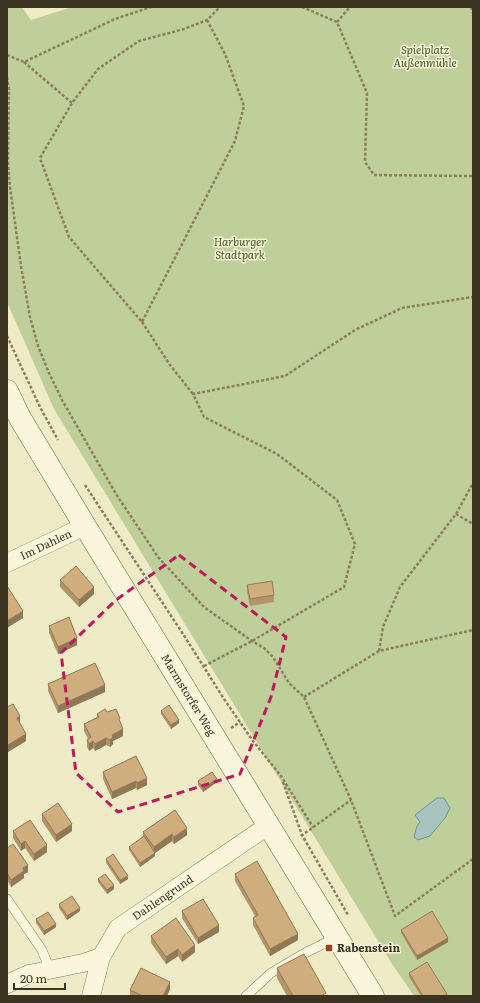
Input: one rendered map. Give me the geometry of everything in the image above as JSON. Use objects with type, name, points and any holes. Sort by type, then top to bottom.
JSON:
[{"type":"street","name":"Marmstorfer Weg","points":[[7,391],[20,418],[85,526],[373,996]]},
{"type":"street","name":"Im Dahlen","points":[[7,563],[85,526]]},
{"type":"street","name":"Dahlengrund","points":[[91,996],[101,957],[118,928],[268,825]]},
{"type":"street","points":[[7,984],[29,974],[83,963],[101,957]]},
{"type":"lane","points":[[7,899],[42,950],[50,970]]},
{"type":"lane","points":[[246,996],[271,973],[303,954],[337,937]]},
{"type":"path","points":[[24,62],[115,19],[152,7]]},
{"type":"path","points":[[204,666],[252,642],[344,587],[355,544],[337,500],[277,454],[204,417],[193,394],[170,365],[142,322],[69,237],[40,158],[72,103],[98,69],[139,42],[184,29],[207,20],[220,7]]},
{"type":"path","points":[[302,7],[337,22],[367,93],[365,162],[374,175],[473,176]]},
{"type":"path","points":[[337,22],[350,7]]},
{"type":"path","points":[[471,7],[473,13]]},
{"type":"path","points":[[142,322],[235,141],[244,106],[225,54],[207,20]]},
{"type":"path","points":[[7,54],[24,62],[72,103]]},
{"type":"path","points":[[7,77],[9,89],[8,168],[21,266],[30,317],[38,346],[62,400],[116,494],[158,557],[204,607],[252,642],[264,648],[273,657],[289,683],[304,697],[351,800],[395,916],[473,859]]},
{"type":"path","points":[[193,394],[285,376],[355,330],[402,308],[473,297]]},
{"type":"path","points":[[7,336],[40,407],[61,445]]},
{"type":"path","points":[[84,484],[253,741],[281,776],[313,828]]},
{"type":"path","points":[[379,651],[383,627],[400,588],[456,514],[473,484]]},
{"type":"path","points":[[456,514],[473,524]]},
{"type":"path","points":[[304,697],[379,651],[473,630]]},
{"type":"path","points":[[281,776],[302,835],[352,922]]},
{"type":"path","points":[[283,849],[351,800]]},
{"type":"highlighted area","points":[[179,555],[286,637],[271,697],[240,774],[118,812],[76,773],[61,653],[116,600]]},
{"type":"green space","name":"Harburger Stadtpark","points":[[7,7],[22,7],[31,20],[72,7],[473,7],[473,996],[414,996],[392,964],[54,409],[7,302]]},
{"type":"water","points":[[437,798],[444,798],[450,808],[445,818],[430,836],[418,840],[414,837],[417,826],[420,822],[415,815]]},
{"type":"building","points":[[76,566],[94,587],[79,600],[60,580]]},
{"type":"building","points":[[272,581],[274,595],[250,599],[247,585]]},
{"type":"building","points":[[7,586],[23,611],[7,621]]},
{"type":"building","points":[[69,617],[77,638],[58,647],[49,626]]},
{"type":"building","points":[[95,663],[105,685],[58,706],[48,684]]},
{"type":"building","points":[[13,704],[20,716],[17,718],[26,734],[8,745],[7,707]]},
{"type":"building","points":[[169,705],[179,720],[171,725],[161,711]]},
{"type":"building","points":[[105,709],[107,712],[116,709],[123,729],[112,735],[113,737],[110,740],[106,738],[95,744],[93,741],[89,744],[87,740],[91,737],[84,724],[99,717],[97,714]]},
{"type":"building","points":[[136,756],[147,778],[137,783],[136,781],[112,792],[103,772]]},
{"type":"building","points":[[212,772],[217,779],[203,788],[198,781]]},
{"type":"building","points":[[58,803],[72,824],[56,835],[42,814]]},
{"type":"building","points":[[175,810],[187,828],[174,837],[172,834],[154,847],[143,832]]},
{"type":"building","points":[[30,820],[47,845],[34,854],[25,841],[21,844],[13,831]]},
{"type":"building","points":[[144,836],[155,853],[140,863],[129,847]]},
{"type":"building","points":[[13,844],[28,865],[23,868],[24,871],[11,880],[7,873],[7,848]]},
{"type":"building","points":[[113,854],[128,876],[120,880],[106,859]]},
{"type":"building","points":[[257,861],[298,934],[270,949],[253,918],[258,915],[235,874]]},
{"type":"building","points":[[105,874],[114,885],[107,890],[98,879]]},
{"type":"building","points":[[72,896],[80,908],[67,916],[59,904]]},
{"type":"building","points":[[203,899],[219,925],[198,938],[182,911]]},
{"type":"building","points":[[432,911],[448,938],[417,956],[401,930]]},
{"type":"building","points":[[48,912],[56,924],[44,931],[36,919]]},
{"type":"building","points":[[176,918],[195,945],[182,955],[178,949],[166,957],[151,936]]},
{"type":"building","points":[[304,954],[326,993],[321,996],[293,996],[277,968]]},
{"type":"building","points":[[427,962],[447,994],[444,996],[423,996],[409,973]]},
{"type":"building","points":[[141,968],[170,982],[163,996],[143,996],[130,990]]},
{"type":"place","name":"Rabenstein","points":[[329,948]]},
{"type":"park label","name":"Spielplatz Außenmühle","points":[[425,56]]}]
